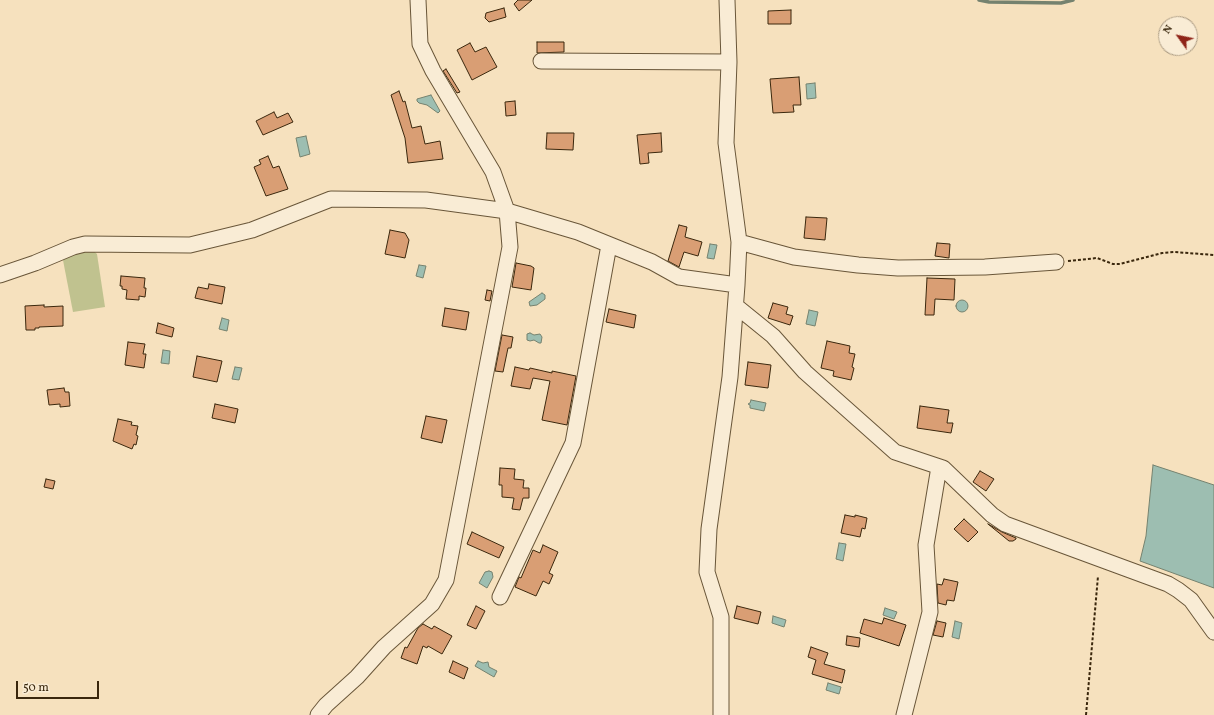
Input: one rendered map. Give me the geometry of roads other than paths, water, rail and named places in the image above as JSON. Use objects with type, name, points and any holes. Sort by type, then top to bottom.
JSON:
[{"type":"street","points":[[318,715],[326,705],[357,677],[384,647],[432,604],[446,580],[510,247],[507,211],[493,172],[433,71],[420,44],[418,0]]},
{"type":"street","points":[[721,715],[721,617],[707,572],[709,529],[730,377],[738,285],[739,242],[726,143],[728,62],[727,0]]},
{"type":"street","points":[[541,61],[728,62]]},
{"type":"street","points":[[0,275],[35,263],[73,247],[85,244],[190,245],[252,230],[331,200],[426,200],[507,211],[578,232],[652,262],[679,277],[738,285]]},
{"type":"street","points":[[739,242],[794,257],[844,264],[898,268],[985,268],[1056,262]]},
{"type":"street","points":[[500,598],[574,443],[609,245]]},
{"type":"street","points":[[736,306],[773,336],[805,372],[895,452],[944,468],[992,515],[1005,524],[1168,584],[1191,600],[1214,632]]},
{"type":"street","points":[[904,715],[930,612],[926,545],[939,467]]},
{"type":"waterway","points":[[979,0],[989,2],[1061,3],[1073,0]]}]
